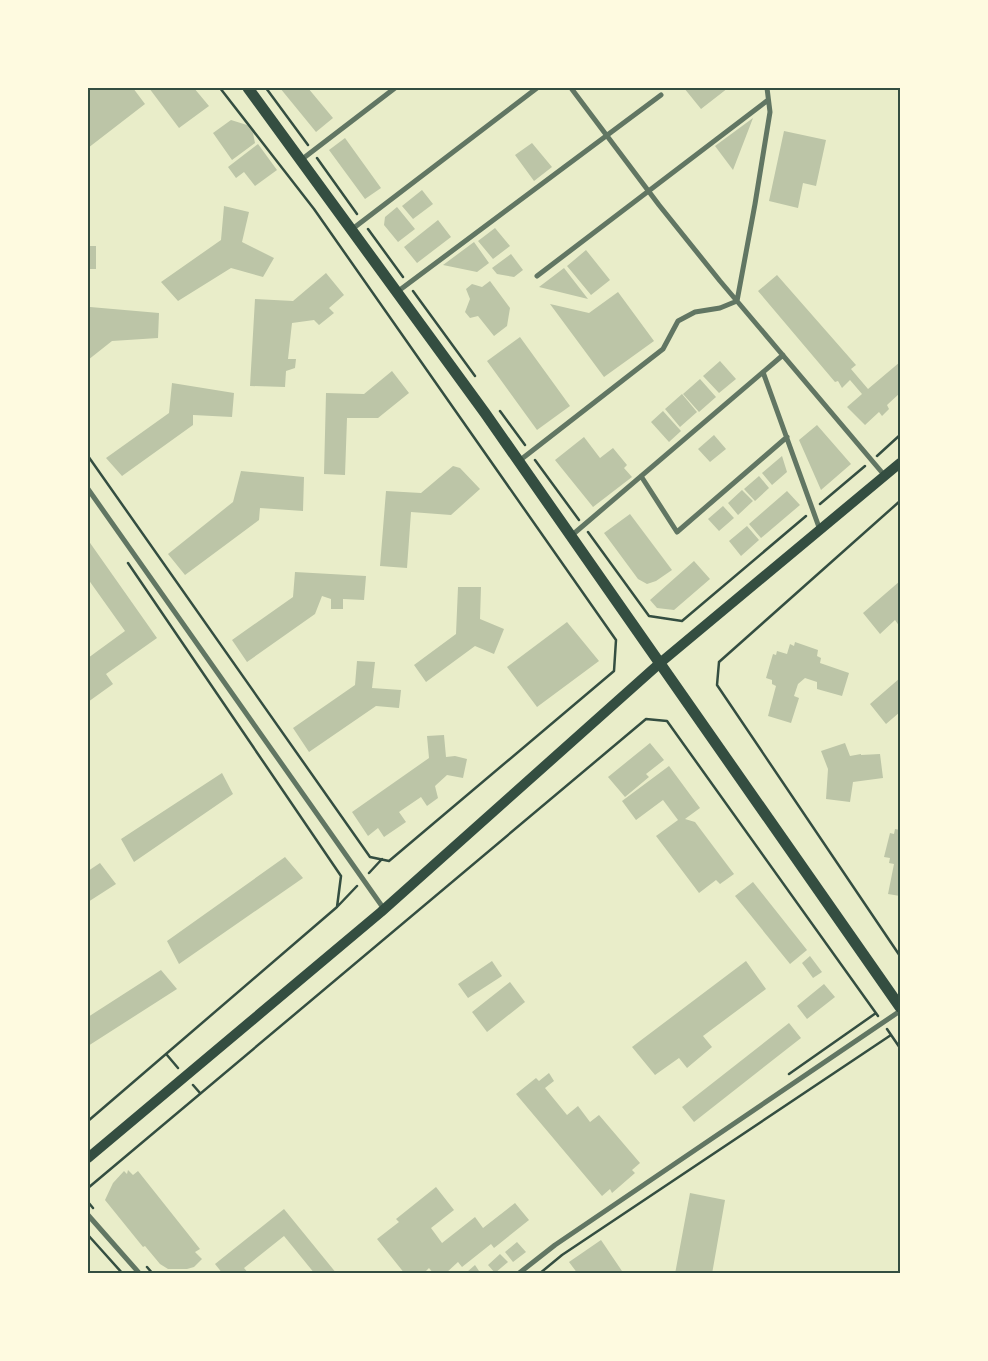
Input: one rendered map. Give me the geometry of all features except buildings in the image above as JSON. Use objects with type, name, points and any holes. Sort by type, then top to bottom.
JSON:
[{"type":"main road","points":[[249,88],[518,461],[900,1007]]},
{"type":"main road","points":[[88,1158],[384,909],[660,663],[821,531],[900,463]]},
{"type":"street","points":[[301,160],[395,88]]},
{"type":"street","points":[[351,230],[537,88]]},
{"type":"street","points":[[570,88],[648,191],[737,301],[886,476]]},
{"type":"street","points":[[737,301],[770,112],[766,88]]},
{"type":"street","points":[[397,292],[661,95]]},
{"type":"street","points":[[537,276],[768,100]]},
{"type":"street","points":[[518,461],[663,349],[678,321],[695,312],[720,308],[737,301]]},
{"type":"street","points":[[571,536],[783,355]]},
{"type":"street","points":[[763,372],[821,531]]},
{"type":"street","points":[[641,476],[677,532],[787,437]]},
{"type":"street","points":[[88,489],[384,909]]},
{"type":"street","points":[[518,1274],[555,1245],[900,1011]]},
{"type":"street","points":[[88,1215],[140,1274]]},
{"type":"path","points":[[88,456],[370,857],[389,861],[614,671],[616,640],[314,209],[220,88]]},
{"type":"path","points":[[266,88],[476,378]]},
{"type":"path","points":[[498,408],[648,616],[682,620],[900,435]]},
{"type":"path","points":[[900,501],[719,662],[716,685],[900,956]]},
{"type":"path","points":[[88,1121],[338,907],[341,876],[127,562]]},
{"type":"path","points":[[88,1188],[646,719],[667,721],[900,1048]]},
{"type":"path","points":[[539,1274],[562,1255],[891,1035]]},
{"type":"path","points":[[88,1235],[123,1274]]}]
